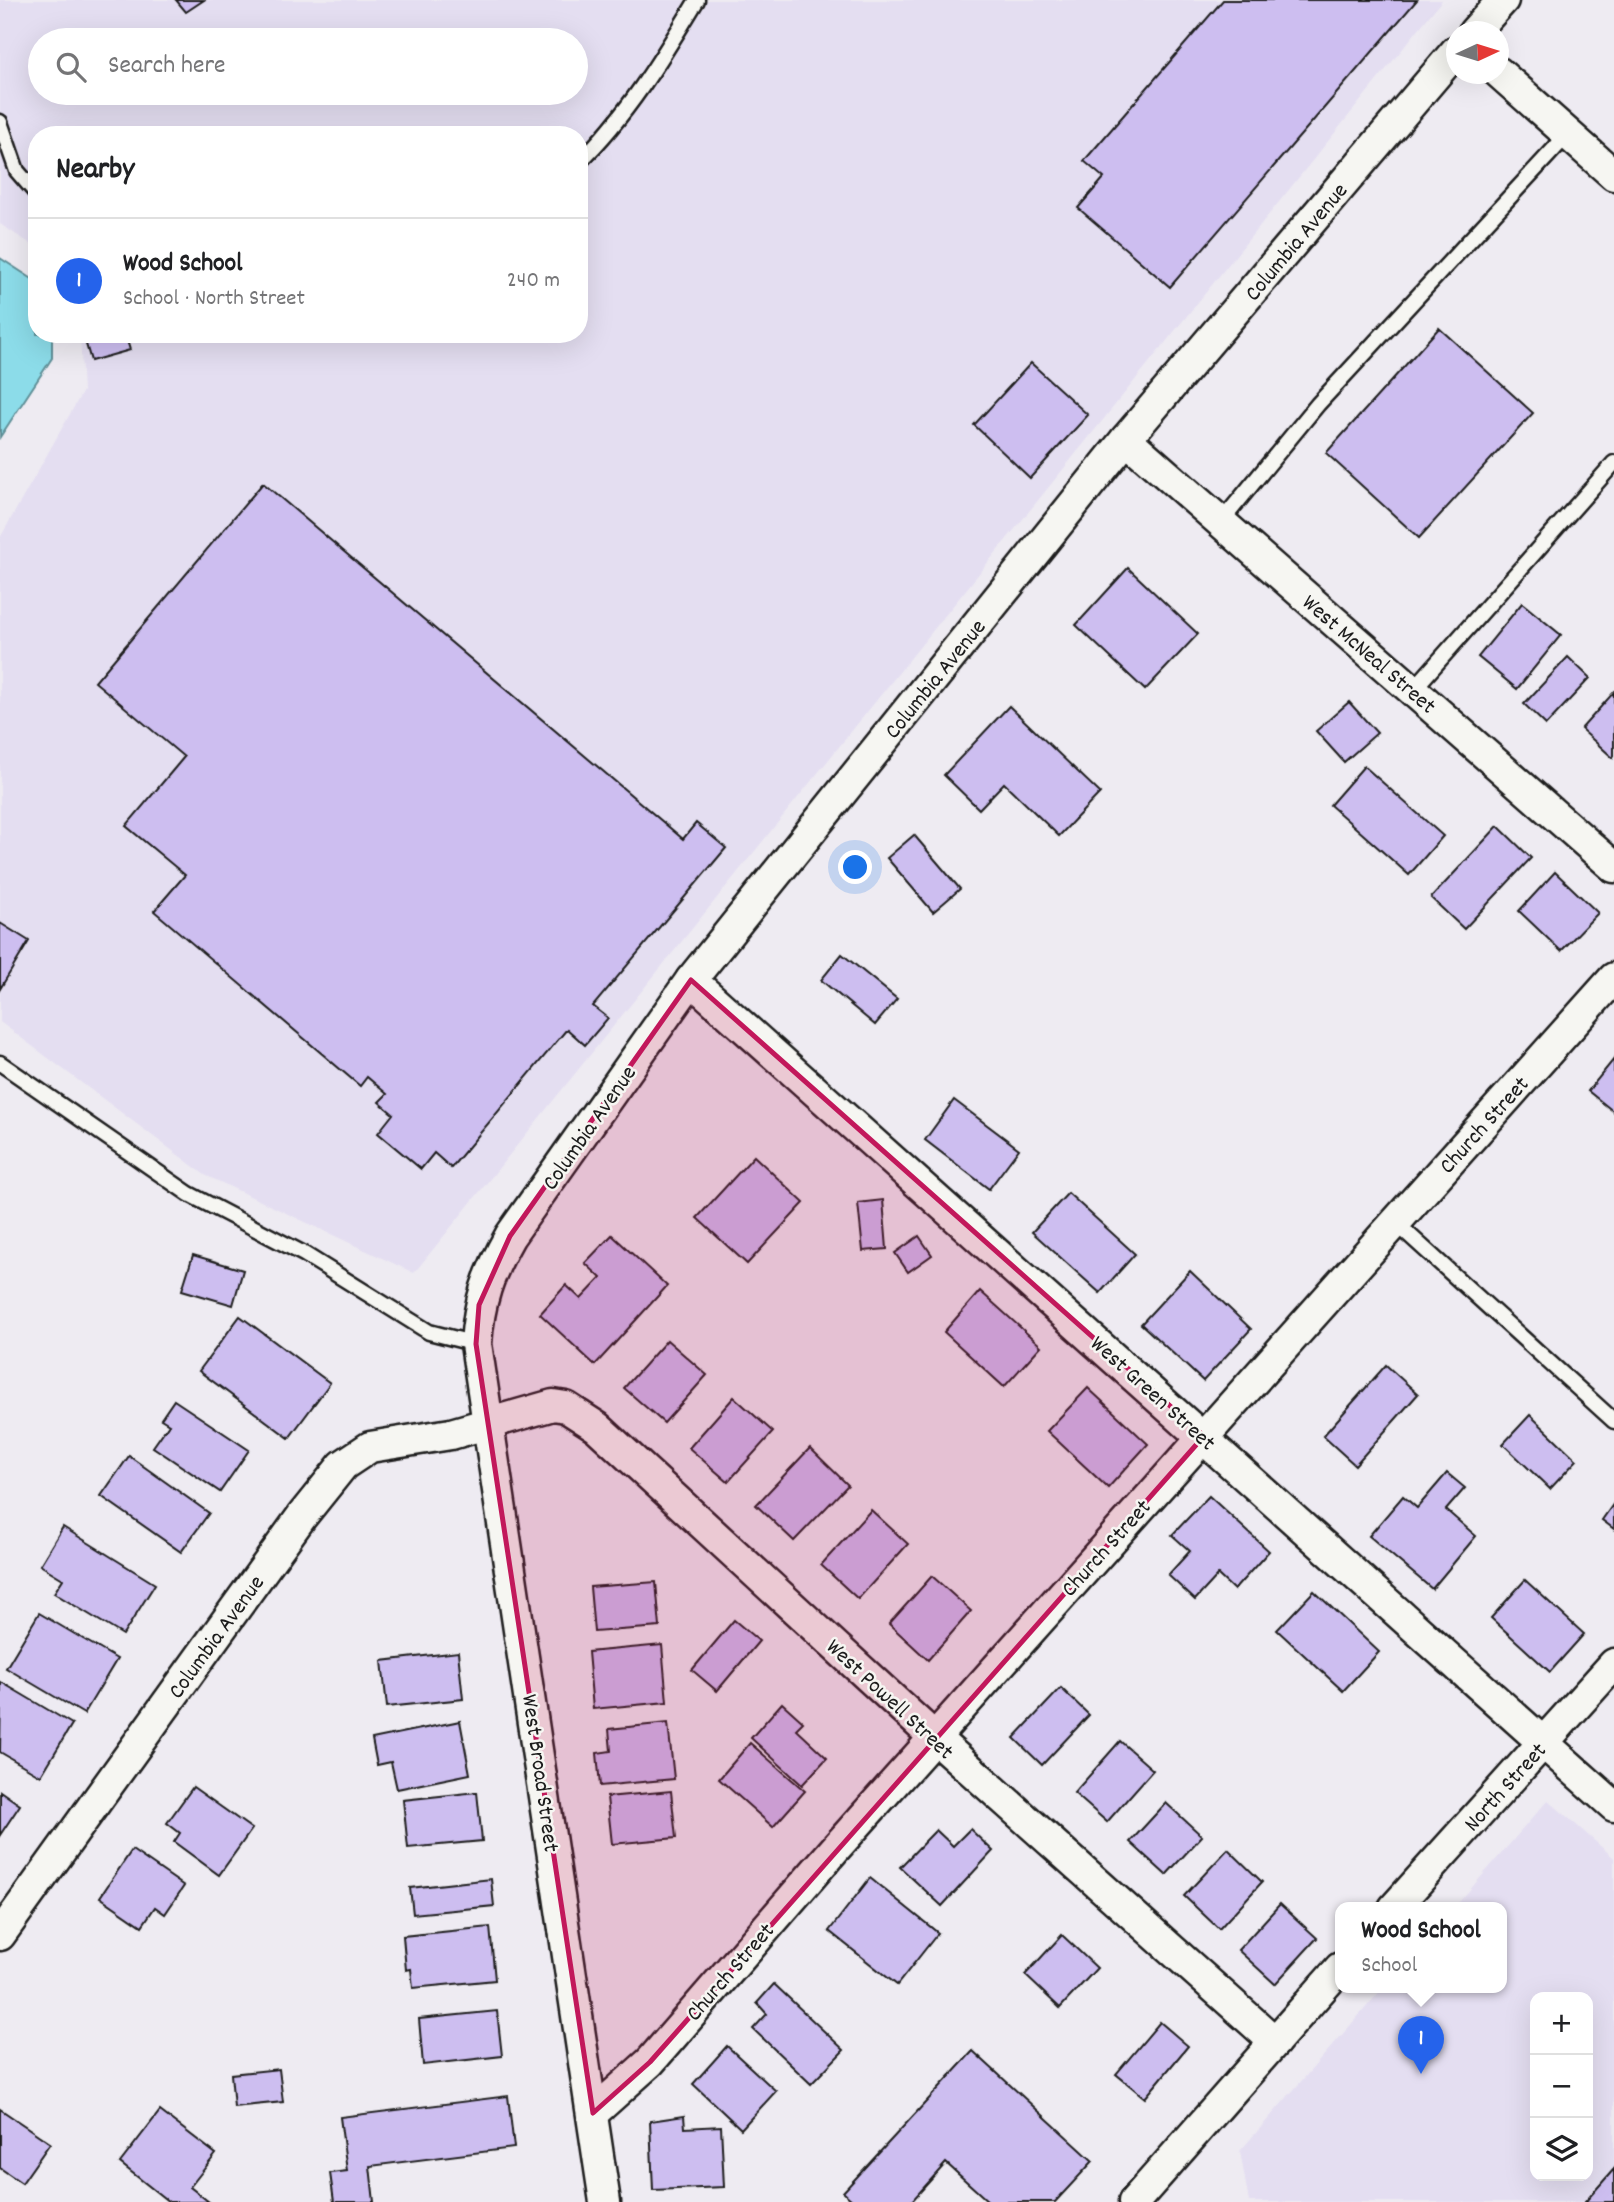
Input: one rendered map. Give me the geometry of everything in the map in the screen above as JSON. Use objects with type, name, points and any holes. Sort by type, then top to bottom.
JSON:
[{"type":"street","points":[[1484,21],[1503,0]]},
{"type":"street","name":"Columbia Avenue","points":[[476,1344],[479,1305],[491,1269],[510,1236],[691,980],[1126,439],[1446,64]]},
{"type":"street","points":[[1509,81],[1614,175]]},
{"type":"street","name":"West McNeal Street","points":[[1126,439],[1614,867]]},
{"type":"street","name":"Church Street","points":[[593,2113],[650,2062],[935,1738],[1614,978]]},
{"type":"street","name":"West Green Street","points":[[691,980],[1204,1436],[1614,1806]]},
{"type":"street","name":"West Broad Street","points":[[476,1344],[490,1422],[605,2202]]},
{"type":"street","name":"West Powell Street","points":[[490,1422],[553,1405],[566,1407],[589,1420],[935,1738],[1275,2042]]},
{"type":"street","name":"Columbia Avenue","points":[[0,1935],[302,1516],[343,1465],[370,1447],[452,1434],[490,1422]]},
{"type":"street","name":"North Street","points":[[1399,1902],[1614,1664]]},
{"type":"street","points":[[1134,2202],[1335,1974]]},
{"type":"lane","points":[[588,152],[608,131],[669,47],[697,0]]},
{"type":"lane","points":[[0,121],[16,171],[28,184]]},
{"type":"lane","points":[[1221,522],[1318,404],[1568,134]]},
{"type":"lane","points":[[1413,690],[1614,463]]},
{"type":"lane","points":[[0,1063],[189,1195],[304,1254],[429,1332],[476,1344]]},
{"type":"lane","points":[[1395,1222],[1614,1421]]},
{"type":"highlighted area","points":[[691,980],[1204,1436],[650,2062],[593,2113],[476,1344],[479,1305],[510,1236]]},
{"type":"shaded area","points":[[0,0],[1442,0],[414,1273],[205,1175],[0,1022],[0,538],[83,391],[80,343],[588,343],[588,126],[28,126],[28,242],[0,224]]},
{"type":"shaded area","points":[[1548,1800],[1614,1858],[1614,2202],[1249,2202],[1240,2151],[1379,1993],[1507,1993],[1507,1902],[1459,1902]]},
{"type":"water","points":[[0,258],[28,276],[28,343],[52,343],[52,358],[0,437]]},
{"type":"building","points":[[176,0],[204,0],[186,12]]},
{"type":"building","points":[[1223,0],[1417,0],[1170,287],[1078,208],[1104,178],[1084,161]]},
{"type":"building","points":[[1439,328],[1533,413],[1419,538],[1326,453]]},
{"type":"building","points":[[86,343],[128,343],[130,350],[91,361]]},
{"type":"building","points":[[1031,363],[1088,415],[1030,478],[974,425]]},
{"type":"building","points":[[263,483],[683,839],[696,823],[726,848],[593,1006],[608,1018],[585,1045],[567,1029],[451,1168],[434,1153],[421,1169],[378,1133],[393,1114],[379,1102],[387,1094],[367,1077],[360,1086],[154,911],[185,875],[126,826],[184,757],[95,682]]},
{"type":"building","points":[[1128,568],[1198,634],[1145,690],[1076,625]]},
{"type":"building","points":[[1522,603],[1561,635],[1517,689],[1478,657]]},
{"type":"building","points":[[1568,657],[1590,678],[1546,725],[1524,704]]},
{"type":"building","points":[[1614,692],[1614,756],[1613,758],[1581,729]]},
{"type":"building","points":[[1349,702],[1377,733],[1344,762],[1316,731]]},
{"type":"building","points":[[1009,706],[1100,793],[1059,836],[1004,783],[979,809],[944,775]]},
{"type":"building","points":[[1364,766],[1443,836],[1409,875],[1330,805]]},
{"type":"building","points":[[1498,826],[1531,858],[1464,929],[1431,898]]},
{"type":"building","points":[[914,835],[960,889],[933,912],[887,858]]},
{"type":"building","points":[[1555,872],[1598,913],[1561,951],[1519,911]]},
{"type":"building","points":[[0,923],[29,941],[0,989]]},
{"type":"building","points":[[842,954],[897,999],[875,1025],[821,980]]},
{"type":"building","points":[[1614,1059],[1614,1112],[1588,1091]]},
{"type":"building","points":[[954,1100],[1019,1149],[989,1189],[925,1140]]},
{"type":"building","points":[[754,1156],[804,1203],[747,1264],[697,1218]]},
{"type":"building","points":[[1068,1193],[1135,1254],[1100,1293],[1032,1232]]},
{"type":"building","points":[[883,1200],[887,1249],[863,1251],[858,1203]]},
{"type":"building","points":[[612,1235],[667,1286],[595,1365],[540,1314],[566,1285],[581,1299],[601,1278],[585,1263]]},
{"type":"building","points":[[919,1236],[932,1255],[908,1272],[895,1253]]},
{"type":"building","points":[[193,1255],[243,1270],[233,1305],[182,1290]]},
{"type":"building","points":[[1190,1271],[1251,1329],[1203,1381],[1141,1324]]},
{"type":"building","points":[[980,1291],[1041,1346],[1004,1387],[944,1332]]},
{"type":"building","points":[[240,1316],[330,1383],[289,1438],[199,1371]]},
{"type":"building","points":[[667,1340],[707,1375],[664,1423],[624,1388]]},
{"type":"building","points":[[1386,1365],[1418,1394],[1355,1465],[1323,1436]]},
{"type":"building","points":[[1088,1388],[1148,1444],[1108,1488],[1047,1431]]},
{"type":"building","points":[[734,1397],[773,1432],[728,1482],[689,1448]]},
{"type":"building","points":[[174,1400],[249,1450],[220,1492],[153,1447],[169,1424],[161,1419]]},
{"type":"building","points":[[1530,1415],[1577,1460],[1550,1489],[1503,1444]]},
{"type":"building","points":[[810,1448],[848,1485],[794,1541],[756,1505]]},
{"type":"building","points":[[129,1456],[209,1513],[181,1552],[101,1496]]},
{"type":"building","points":[[1447,1473],[1465,1488],[1446,1510],[1476,1536],[1432,1589],[1369,1536],[1403,1496],[1417,1508]]},
{"type":"building","points":[[1209,1496],[1269,1551],[1234,1590],[1218,1575],[1195,1600],[1168,1575],[1190,1551],[1172,1535]]},
{"type":"building","points":[[1614,1503],[1614,1529],[1602,1520]]},
{"type":"building","points":[[871,1510],[908,1544],[858,1599],[821,1565]]},
{"type":"building","points":[[63,1527],[155,1584],[123,1635],[54,1593],[63,1579],[40,1565]]},
{"type":"building","points":[[932,1576],[971,1611],[928,1660],[889,1624]]},
{"type":"building","points":[[1525,1580],[1584,1634],[1550,1672],[1491,1618]]},
{"type":"building","points":[[656,1582],[660,1627],[594,1632],[590,1587]]},
{"type":"building","points":[[1314,1591],[1379,1652],[1343,1691],[1277,1630]]},
{"type":"building","points":[[39,1613],[117,1659],[84,1714],[6,1668]]},
{"type":"building","points":[[734,1620],[759,1641],[717,1691],[692,1670]]},
{"type":"building","points":[[662,1645],[667,1702],[593,1709],[588,1652]]},
{"type":"building","points":[[458,1652],[463,1699],[387,1707],[382,1661]]},
{"type":"building","points":[[1,1682],[72,1724],[41,1776],[0,1752]]},
{"type":"building","points":[[1061,1688],[1089,1715],[1042,1765],[1014,1738]]},
{"type":"building","points":[[782,1703],[803,1722],[796,1729],[827,1758],[802,1785],[751,1738]]},
{"type":"building","points":[[460,1721],[470,1774],[397,1789],[391,1762],[377,1765],[372,1739]]},
{"type":"building","points":[[668,1723],[674,1779],[600,1786],[597,1753],[611,1751],[609,1729]]},
{"type":"building","points":[[1120,1741],[1153,1770],[1107,1822],[1074,1793]]},
{"type":"building","points":[[750,1743],[805,1791],[773,1827],[719,1779]]},
{"type":"building","points":[[193,1787],[252,1829],[219,1875],[174,1842],[180,1833],[167,1823]]},
{"type":"building","points":[[0,1791],[20,1805],[0,1835]]},
{"type":"building","points":[[671,1791],[676,1838],[612,1844],[607,1797]]},
{"type":"building","points":[[477,1792],[482,1841],[408,1848],[403,1800]]},
{"type":"building","points":[[1166,1803],[1202,1836],[1166,1875],[1130,1842]]},
{"type":"building","points":[[970,1829],[993,1851],[942,1906],[900,1867],[936,1830],[953,1846]]},
{"type":"building","points":[[1228,1849],[1262,1882],[1219,1929],[1184,1896]]},
{"type":"building","points":[[132,1850],[184,1886],[165,1914],[155,1907],[142,1926],[100,1897]]},
{"type":"building","points":[[870,1878],[938,1933],[897,1985],[829,1931]]},
{"type":"building","points":[[491,1879],[494,1906],[413,1914],[410,1888]]},
{"type":"building","points":[[1280,1904],[1317,1938],[1275,1984],[1238,1950]]},
{"type":"building","points":[[490,1927],[495,1980],[413,1988],[411,1969],[406,1970],[403,1936]]},
{"type":"building","points":[[1062,1935],[1097,1968],[1060,2008],[1025,1975]]},
{"type":"building","points":[[774,1984],[844,2050],[811,2084],[753,2029],[767,2014],[757,2003]]},
{"type":"building","points":[[497,2011],[502,2056],[423,2065],[419,2019]]},
{"type":"building","points":[[1160,2022],[1188,2046],[1145,2098],[1116,2074]]},
{"type":"building","points":[[727,2046],[776,2091],[741,2129],[693,2084]]},
{"type":"building","points":[[973,2051],[1093,2161],[1055,2202],[989,2202],[946,2163],[911,2202],[854,2202],[843,2192]]},
{"type":"building","points":[[279,2069],[283,2102],[234,2107],[231,2074]]},
{"type":"building","points":[[508,2096],[514,2148],[370,2166],[374,2202],[334,2202],[330,2173],[347,2171],[340,2117]]},
{"type":"building","points":[[0,2109],[50,2143],[22,2183],[0,2168]]},
{"type":"building","points":[[160,2111],[216,2154],[190,2187],[209,2202],[169,2202],[120,2163]]},
{"type":"building","points":[[684,2116],[685,2128],[721,2126],[724,2187],[653,2190],[650,2121]]},
{"type":"building","points":[[1614,2169],[1614,2202],[1585,2202]]},
{"type":"place","name":"Wood School","points":[[1421,2074]]}]
